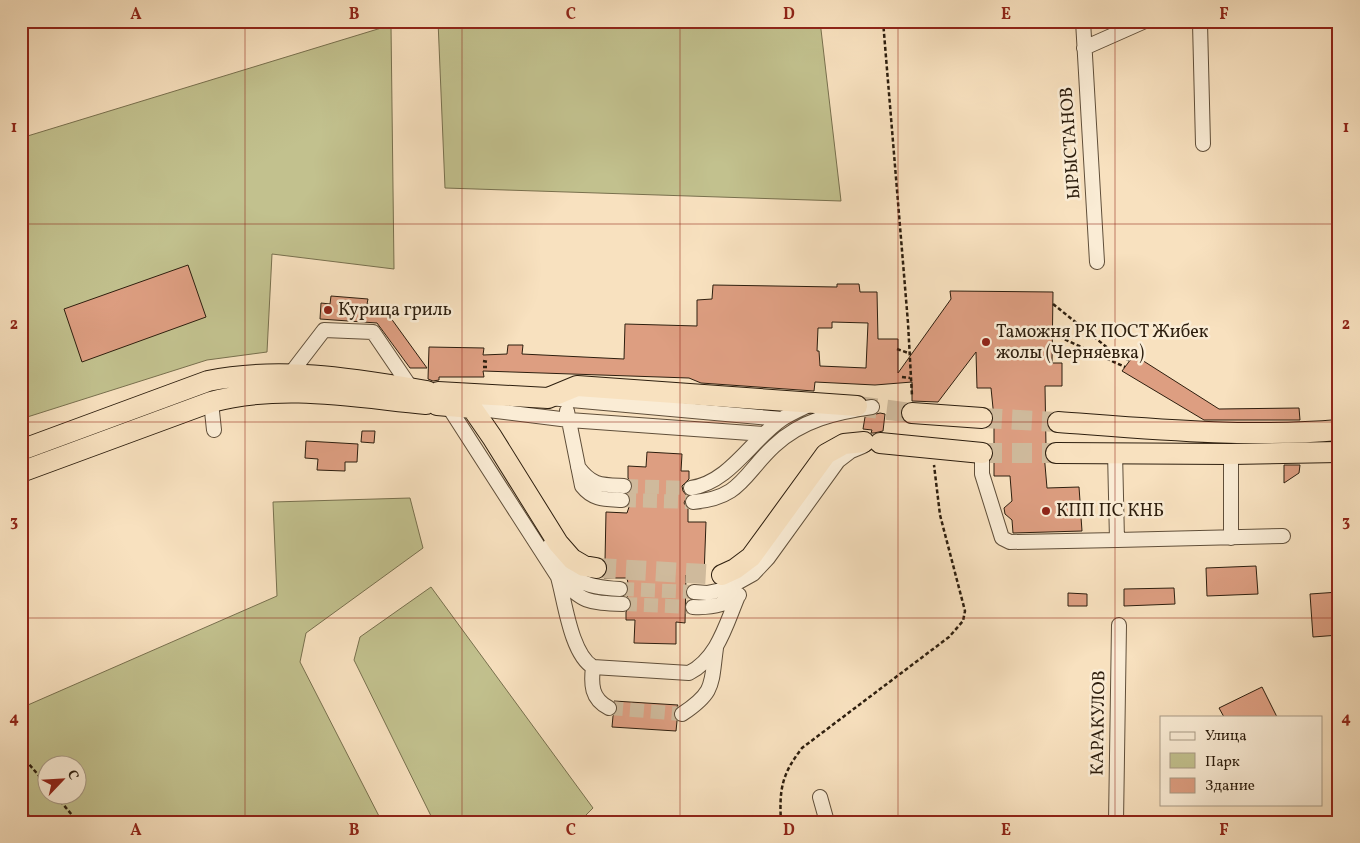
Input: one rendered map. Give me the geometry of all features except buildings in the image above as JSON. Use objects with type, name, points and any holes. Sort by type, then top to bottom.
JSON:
[{"type":"highway","points":[[21,450],[208,381],[234,376],[291,373],[431,398],[472,408],[558,543],[572,559],[584,566],[596,568]]},
{"type":"highway","points":[[21,472],[211,402],[235,396],[276,392],[321,392],[431,398],[557,400],[577,386],[865,407]]},
{"type":"highway","points":[[912,413],[982,418]]},
{"type":"highway","points":[[1058,422],[1207,433],[1300,433],[1339,430]]},
{"type":"highway","points":[[722,574],[736,569],[751,558],[826,454],[844,444],[872,442],[982,453]]},
{"type":"highway","points":[[1056,452],[1231,454],[1339,452]]},
{"type":"street","name":"ЫРЫСТАНОВ","points":[[1082,21],[1097,262]]},
{"type":"street","points":[[1084,48],[1145,21]]},
{"type":"street","points":[[1202,22],[1204,144]]},
{"type":"street","points":[[291,373],[324,330],[373,332],[431,398],[558,577],[575,595],[589,602],[623,604]]},
{"type":"street","points":[[557,400],[782,419]]},
{"type":"street","points":[[557,400],[569,420],[582,486],[588,494],[598,499],[623,493]]},
{"type":"street","points":[[211,402],[214,430]]},
{"type":"street","points":[[691,488],[703,486],[720,476],[782,419],[814,403]]},
{"type":"street","points":[[693,502],[713,500],[734,490],[775,445],[813,421],[865,407]]},
{"type":"street","points":[[472,408],[569,420],[764,434]]},
{"type":"street","points":[[558,577],[578,651],[586,662],[593,667],[689,673],[700,667],[716,647],[738,596],[838,461],[851,451],[872,442]]},
{"type":"street","points":[[1115,452],[1117,540]]},
{"type":"street","points":[[982,453],[982,474],[1002,538],[1010,542],[1283,536]]},
{"type":"street","points":[[1231,454],[1231,538]]},
{"type":"street","points":[[526,491],[527,508],[568,572],[583,584],[596,588],[620,589]]},
{"type":"street","points":[[694,592],[707,593],[726,589],[754,574]]},
{"type":"street","points":[[693,607],[705,608],[727,603],[738,596]]},
{"type":"street","name":"КАРАКУЛОВ","points":[[1116,822],[1119,624]]},
{"type":"street","points":[[682,714],[700,702],[710,690],[716,647]]},
{"type":"street","points":[[593,667],[591,686],[602,704],[609,708]]},
{"type":"street","points":[[820,796],[827,822]]},
{"type":"path","points":[[882,21],[908,323],[912,413]]},
{"type":"path","points":[[1053,304],[1109,349],[1130,361]]},
{"type":"path","points":[[1053,334],[1125,367]]},
{"type":"path","points":[[897,349],[911,354]]},
{"type":"path","points":[[483,361],[488,362]]},
{"type":"path","points":[[483,367],[488,367]]},
{"type":"path","points":[[902,377],[912,379]]},
{"type":"path","points":[[781,822],[781,785],[790,764],[802,748],[949,637],[963,621],[962,594],[940,515],[932,449]]},
{"type":"path","points":[[21,755],[38,775]]},
{"type":"path","points":[[64,806],[78,822]]},
{"type":"green space","points":[[438,21],[820,21],[841,201],[445,188]]},
{"type":"green space","points":[[391,25],[394,269],[272,254],[267,352],[207,360],[21,419],[21,138]]},
{"type":"green space","points":[[410,498],[423,548],[306,633],[300,662],[382,822],[38,822],[21,808],[21,708],[277,596],[273,502]]},
{"type":"green space","points":[[431,587],[593,808],[579,822],[434,822],[354,660],[360,637]]},
{"type":"tunnel","points":[[857,406],[912,413]]},
{"type":"tunnel","points":[[982,418],[1058,422]]},
{"type":"tunnel","points":[[982,453],[1056,453]]},
{"type":"tunnel","points":[[624,486],[691,488]]},
{"type":"tunnel","points":[[622,500],[693,502]]},
{"type":"tunnel","points":[[596,568],[722,575]]},
{"type":"tunnel","points":[[620,589],[694,592]]},
{"type":"tunnel","points":[[623,604],[693,607]]},
{"type":"tunnel","points":[[609,708],[682,714]]},
{"type":"place","name":"Курица гриль","points":[[328,310]]},
{"type":"place","name":"Таможня РК ПОСТ Жибек жолы (Черняевка)","points":[[986,342]]},
{"type":"place","name":"КПП ПС КНБ","points":[[1046,511]]}]
